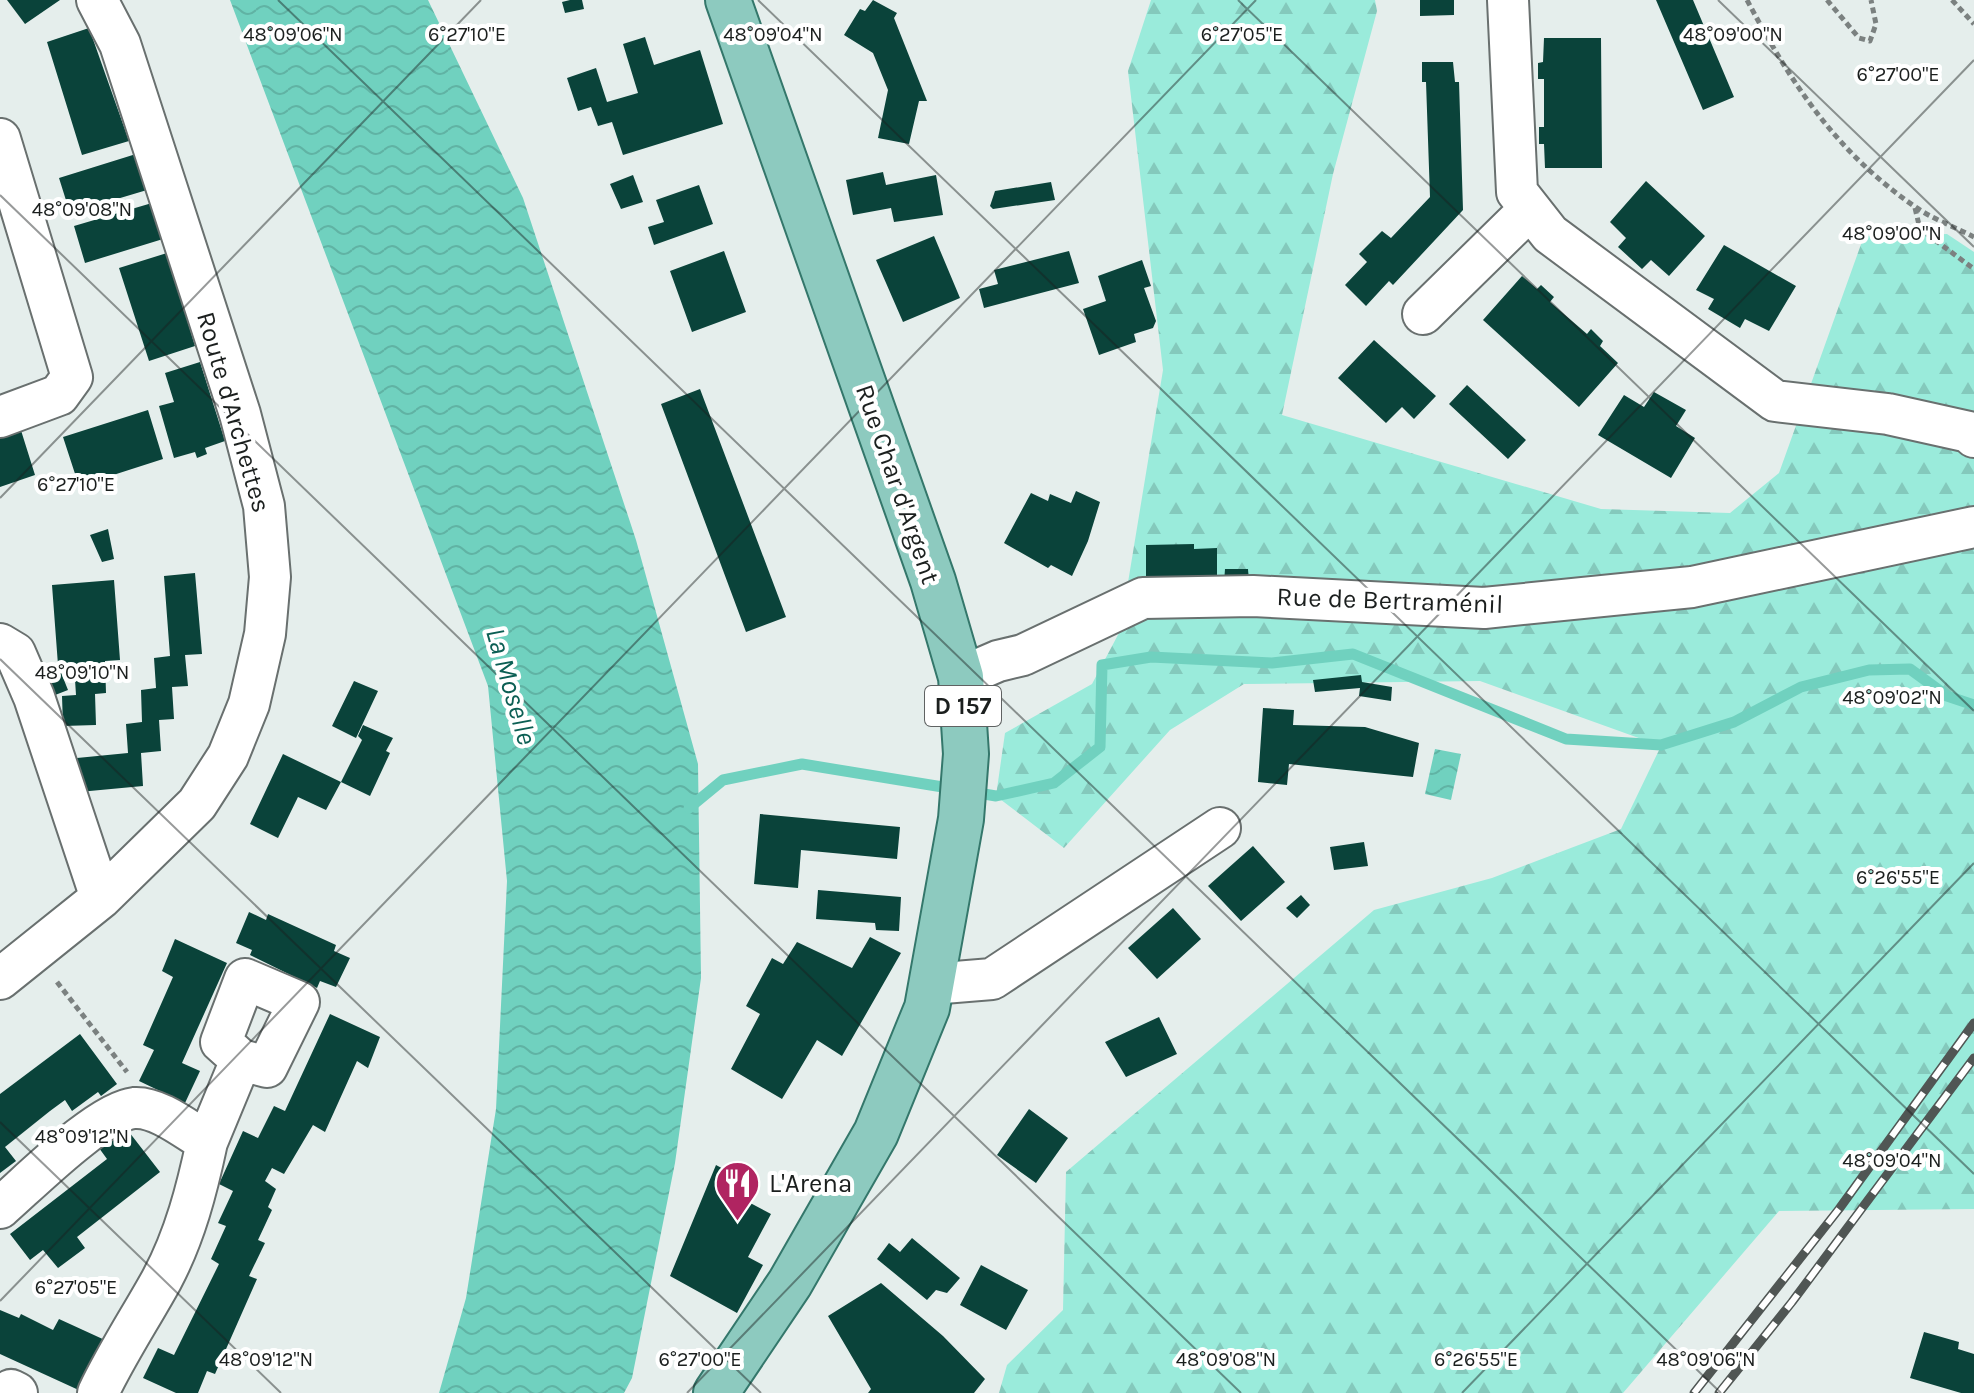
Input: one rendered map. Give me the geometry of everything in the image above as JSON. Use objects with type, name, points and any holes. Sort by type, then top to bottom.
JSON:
[{"type":"main road","name":"Rue Char d'Argent","points":[[716,1393],[790,1283],[876,1133],[927,1008],[961,819],[966,754],[961,677],[933,581],[728,0]]},
{"type":"street","name":"Route d'Archettes","points":[[0,979],[101,898],[197,804],[228,756],[249,704],[265,634],[270,577],[264,506],[240,414],[120,44],[97,0]]},
{"type":"street","points":[[1508,0],[1517,192],[1550,234],[1775,401],[1888,414],[1969,432],[1974,437]]},
{"type":"street","points":[[0,139],[72,377],[59,395],[0,417]]},
{"type":"street","points":[[1423,314],[1530,209]]},
{"type":"street","name":"Rue de Bertraménil","points":[[961,677],[1023,655],[1143,598],[1253,596],[1484,608],[1692,587],[1974,527]]},
{"type":"street","points":[[2,637],[15,653],[34,697],[101,898]]},
{"type":"street","points":[[931,984],[992,979],[1220,828]]},
{"type":"street","points":[[98,1393],[115,1356],[163,1277],[190,1213],[207,1142],[241,1060]]},
{"type":"street","points":[[0,1208],[106,1118],[136,1108],[164,1117],[207,1142]]},
{"type":"street","points":[[5,1393],[11,1390],[17,1393]]},
{"type":"path","points":[[1747,0],[1789,78],[1840,143],[1915,207],[1974,237]]},
{"type":"path","points":[[1827,0],[1859,38],[1870,41],[1876,24],[1871,0]]},
{"type":"path","points":[[1952,0],[1974,24]]},
{"type":"path","points":[[1915,207],[1920,229],[1974,269]]},
{"type":"path","points":[[33,952],[129,1075],[136,1108]]},
{"type":"green space","points":[[1151,0],[1375,0],[1377,11],[1333,174],[1282,415],[1601,509],[1730,513],[1779,473],[1864,236],[1947,234],[1974,252],[1974,1209],[1779,1211],[1623,1393],[999,1393],[1007,1365],[1063,1310],[1066,1172],[1374,910],[1492,878],[1621,829],[1661,746],[1480,681],[1244,684],[1170,730],[1064,848],[996,796],[1005,733],[1092,684],[1120,631],[1163,370],[1128,71]]},
{"type":"water","name":"La Moselle","points":[[230,0],[428,0],[523,198],[636,540],[698,764],[701,978],[675,1163],[632,1378],[624,1393],[439,1393],[466,1298],[496,1109],[507,881],[488,686]]},
{"type":"water","points":[[1435,749],[1461,754],[1451,800],[1425,794]]},
{"type":"building","points":[[7,0],[60,0],[25,24]]},
{"type":"building","points":[[582,0],[584,9],[565,13],[562,2]]},
{"type":"building","points":[[873,0],[897,13],[894,18],[927,101],[919,101],[909,144],[878,138],[888,90],[873,53],[844,35],[860,9],[865,11]]},
{"type":"building","points":[[1420,0],[1454,0],[1454,15],[1420,16]]},
{"type":"building","points":[[1656,0],[1693,0],[1734,97],[1703,110]]},
{"type":"building","points":[[89,28],[129,141],[82,155],[47,42]]},
{"type":"building","points":[[645,37],[654,65],[700,50],[723,124],[623,155],[612,122],[598,126],[591,107],[578,111],[567,78],[596,68],[607,102],[638,93],[623,44]]},
{"type":"building","points":[[1544,38],[1601,38],[1602,168],[1545,168],[1544,144],[1539,144],[1539,127],[1544,127],[1544,79],[1538,79],[1538,63],[1543,62]]},
{"type":"building","points":[[1422,62],[1453,62],[1455,82],[1459,82],[1463,210],[1393,285],[1389,281],[1366,306],[1345,285],[1367,262],[1359,254],[1382,231],[1391,238],[1430,197],[1426,82],[1422,82]]},
{"type":"building","points":[[136,154],[147,190],[70,213],[59,178]]},
{"type":"building","points":[[883,172],[886,185],[936,175],[943,215],[894,222],[891,208],[853,215],[846,180]]},
{"type":"building","points":[[633,175],[643,202],[621,209],[610,184]]},
{"type":"building","points":[[1646,181],[1705,236],[1669,276],[1651,260],[1642,269],[1618,247],[1626,238],[1610,222]]},
{"type":"building","points":[[1051,182],[1055,200],[993,209],[990,206],[995,191]]},
{"type":"building","points":[[699,185],[713,224],[654,245],[648,227],[664,222],[656,200]]},
{"type":"building","points":[[152,203],[163,239],[85,263],[74,226]]},
{"type":"building","points":[[934,236],[960,298],[903,322],[876,260]]},
{"type":"building","points":[[1724,245],[1796,286],[1769,331],[1745,319],[1740,328],[1708,309],[1714,299],[1696,290]]},
{"type":"building","points":[[724,251],[746,312],[692,332],[670,271]]},
{"type":"building","points":[[1069,251],[1079,283],[984,308],[979,289],[998,284],[994,270]]},
{"type":"building","points":[[167,253],[195,346],[149,361],[119,268]]},
{"type":"building","points":[[1142,260],[1151,286],[1144,288],[1156,321],[1153,328],[1134,334],[1136,342],[1099,355],[1083,309],[1106,301],[1098,276]]},
{"type":"building","points":[[1522,276],[1537,289],[1541,285],[1554,297],[1550,302],[1587,334],[1591,329],[1603,341],[1600,346],[1618,363],[1579,407],[1483,320]]},
{"type":"building","points":[[1374,340],[1436,396],[1414,419],[1402,407],[1386,423],[1338,378]]},
{"type":"building","points":[[200,362],[225,441],[205,448],[207,454],[197,458],[195,452],[174,458],[159,406],[174,402],[165,373]]},
{"type":"building","points":[[1467,385],[1526,440],[1508,459],[1449,404]]},
{"type":"building","points":[[700,389],[786,617],[746,632],[661,404]]},
{"type":"building","points":[[1654,392],[1686,410],[1676,426],[1695,438],[1671,478],[1598,435],[1624,395],[1644,407]]},
{"type":"building","points":[[148,410],[163,459],[79,486],[63,437]]},
{"type":"building","points":[[19,424],[35,475],[0,487],[0,430]]},
{"type":"building","points":[[1076,491],[1100,502],[1088,541],[1072,576],[1051,565],[1048,568],[1004,543],[1031,493],[1048,501],[1050,494],[1071,503]]},
{"type":"building","points":[[108,529],[114,559],[102,562],[90,535]]},
{"type":"building","points":[[1194,544],[1194,549],[1217,548],[1217,583],[1146,585],[1146,545]]},
{"type":"building","points":[[1225,569],[1248,569],[1249,583],[1224,583]]},
{"type":"building","points":[[195,573],[202,654],[185,655],[188,686],[172,687],[174,719],[159,720],[161,751],[141,753],[143,786],[79,792],[77,758],[128,753],[126,724],[142,722],[141,690],[156,688],[154,658],[170,656],[164,576]]},
{"type":"building","points":[[114,580],[120,660],[105,661],[106,693],[95,694],[96,725],[63,726],[62,696],[76,695],[74,664],[58,665],[52,585]]},
{"type":"building","points":[[60,670],[68,690],[50,697],[44,676]]},
{"type":"building","points":[[1361,675],[1362,682],[1392,687],[1391,701],[1359,696],[1360,688],[1315,692],[1313,680]]},
{"type":"building","points":[[354,681],[378,691],[356,738],[332,726]]},
{"type":"building","points":[[1263,708],[1294,710],[1293,725],[1365,727],[1419,743],[1413,777],[1289,764],[1287,785],[1258,782]]},
{"type":"building","points":[[363,725],[393,738],[386,751],[390,753],[370,796],[341,782],[362,740],[358,736]]},
{"type":"building","points":[[283,754],[341,782],[326,810],[298,797],[278,838],[250,824]]},
{"type":"building","points":[[760,814],[900,827],[897,859],[801,850],[798,888],[754,884]]},
{"type":"building","points":[[1364,842],[1368,866],[1334,870],[1330,847]]},
{"type":"building","points":[[1253,846],[1285,882],[1241,921],[1208,886]]},
{"type":"building","points":[[818,890],[901,897],[899,931],[876,930],[875,923],[816,919]]},
{"type":"building","points":[[1301,895],[1310,905],[1297,918],[1286,908]]},
{"type":"building","points":[[1173,908],[1201,939],[1157,979],[1128,948]]},
{"type":"building","points":[[249,912],[266,920],[268,914],[336,945],[334,951],[350,958],[336,987],[320,981],[317,988],[250,955],[252,950],[236,943]]},
{"type":"building","points":[[870,937],[901,953],[842,1056],[817,1040],[782,1099],[731,1069],[760,1014],[746,1006],[772,958],[783,964],[797,942],[852,968]]},
{"type":"building","points":[[175,939],[227,963],[182,1063],[200,1071],[185,1103],[139,1081],[154,1050],[143,1045],[173,977],[162,971]]},
{"type":"building","points":[[330,1014],[380,1037],[368,1068],[357,1061],[325,1132],[313,1125],[284,1174],[272,1168],[265,1181],[276,1189],[268,1207],[272,1210],[258,1240],[265,1243],[249,1276],[257,1279],[215,1374],[207,1371],[198,1393],[176,1393],[143,1378],[158,1348],[174,1355],[219,1264],[211,1259],[226,1226],[218,1223],[233,1191],[219,1184],[243,1131],[258,1138],[274,1106],[285,1111]]},
{"type":"building","points":[[1159,1017],[1177,1054],[1126,1077],[1105,1042]]},
{"type":"building","points":[[80,1034],[117,1084],[101,1096],[98,1092],[72,1111],[65,1100],[50,1111],[5,1147],[16,1161],[0,1173],[0,1094]]},
{"type":"building","points":[[1029,1109],[1068,1138],[1036,1183],[997,1155]]},
{"type":"building","points":[[126,1128],[160,1172],[77,1237],[85,1248],[58,1268],[43,1250],[30,1260],[10,1234],[107,1159],[99,1148]]},
{"type":"building","points":[[716,1165],[744,1180],[737,1196],[771,1214],[748,1257],[763,1265],[737,1313],[670,1276]]},
{"type":"building","points":[[912,1238],[960,1278],[947,1293],[936,1290],[927,1300],[877,1259],[889,1243],[900,1252]]},
{"type":"building","points":[[981,1265],[1028,1290],[1006,1330],[960,1305]]},
{"type":"building","points":[[881,1283],[943,1336],[985,1379],[974,1393],[868,1393],[871,1389],[828,1316]]},
{"type":"building","points":[[0,1310],[19,1318],[21,1314],[53,1330],[59,1319],[107,1341],[83,1392],[0,1354]]},
{"type":"building","points":[[1924,1332],[1959,1342],[1958,1349],[1974,1354],[1974,1393],[1961,1393],[1910,1378]]},
{"type":"waterway","points":[[972,792],[996,796],[1054,783],[1100,747],[1102,665],[1151,657],[1272,663],[1353,654],[1566,739],[1661,745],[1734,722],[1801,687],[1869,670],[1910,669],[1947,696],[1974,705]]},
{"type":"waterway","points":[[689,808],[723,780],[802,764],[955,789]]},
{"type":"railway","points":[[1694,1393],[1839,1209],[1974,1023]]},
{"type":"railway","points":[[1719,1393],[1792,1302],[1974,1058]]},
{"type":"place","name":"L'Arena","points":[[738,1222]]}]
